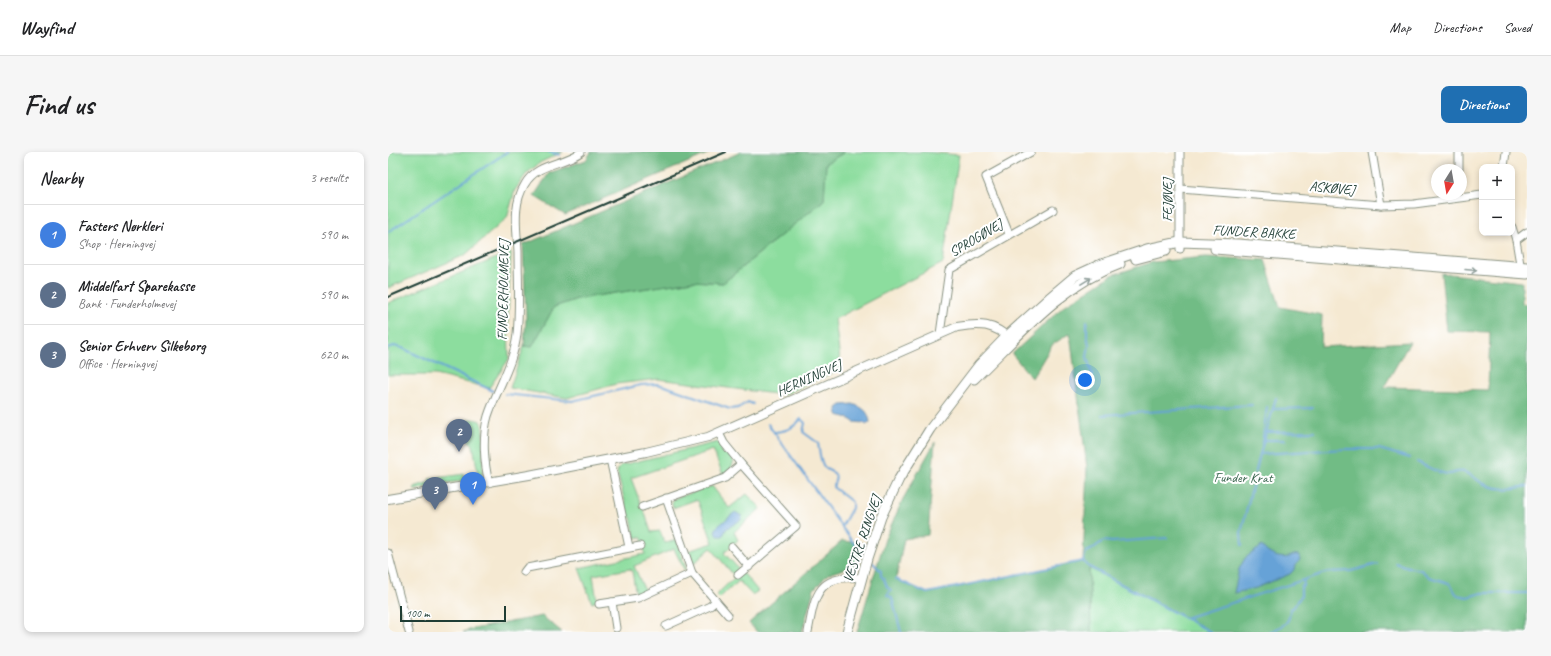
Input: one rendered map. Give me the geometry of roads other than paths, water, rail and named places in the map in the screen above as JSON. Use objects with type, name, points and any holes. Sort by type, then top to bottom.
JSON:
[{"type":"main road","name":"FUNDER BAKKE","points":[[1010,338],[1066,292],[1101,271],[1144,256],[1180,246],[1238,244],[1524,270]]},
{"type":"main road","name":"VESTRE RINGVEJ","points":[[847,632],[881,517],[899,479],[930,429],[953,399],[1010,338]]},
{"type":"street","name":"FUNDERHOLMEVEJ","points":[[489,482],[486,465],[485,444],[488,417],[513,355],[517,334],[517,205],[525,183],[534,174],[544,167],[581,152]]},
{"type":"street","points":[[1009,234],[986,177],[1031,152]]},
{"type":"street","name":"FEJØVEJ","points":[[1180,152],[1180,246]]},
{"type":"street","points":[[1372,152],[1381,205]]},
{"type":"street","points":[[1459,152],[1459,164]]},
{"type":"street","points":[[1504,164],[1506,152]]},
{"type":"street","name":"ASKØVEJ","points":[[1180,189],[1381,205],[1414,204],[1437,200]]},
{"type":"street","name":"ASKØVEJ","points":[[1467,196],[1479,195]]},
{"type":"street","name":"SPROGØVEJ","points":[[940,334],[949,270],[1053,210]]},
{"type":"street","points":[[1516,240],[1527,232]]},
{"type":"street","points":[[1515,236],[1524,270]]},
{"type":"street","name":"HERNINGVEJ","points":[[388,499],[489,482],[646,452],[718,433],[956,327],[974,324],[991,326],[1000,330],[1010,338]]},
{"type":"street","points":[[718,433],[741,464],[796,526],[738,575]]},
{"type":"street","points":[[610,459],[629,547]]},
{"type":"street","points":[[642,507],[725,478],[741,464]]},
{"type":"street","points":[[666,498],[692,573],[728,615]]},
{"type":"street","points":[[524,572],[527,568],[640,546]]},
{"type":"street","points":[[732,547],[749,567]]},
{"type":"street","points":[[388,553],[410,632]]},
{"type":"street","points":[[599,604],[638,598],[692,573]]},
{"type":"street","points":[[808,632],[814,605],[818,594],[825,585],[834,579],[846,577],[862,578]]},
{"type":"street","points":[[666,626],[710,606],[716,601]]},
{"type":"street","points":[[612,602],[616,628]]},
{"type":"water","points":[[853,404],[864,410],[868,415],[870,422],[866,425],[864,423],[854,422],[848,418],[838,415],[837,408],[841,405]]},
{"type":"water","points":[[735,512],[742,516],[741,520],[726,529],[723,536],[718,536],[715,531],[717,527]]},
{"type":"water","points":[[1262,546],[1267,552],[1274,556],[1289,557],[1299,555],[1300,560],[1290,574],[1256,588],[1234,593],[1239,569],[1245,558]]},
{"type":"waterway","points":[[388,232],[507,152]]},
{"type":"waterway","points":[[549,152],[560,155]]},
{"type":"waterway","points":[[1087,321],[1089,345],[1087,357],[1092,374],[1091,382]]},
{"type":"waterway","points":[[388,348],[394,346],[402,348],[493,391]]},
{"type":"waterway","points":[[505,394],[572,401],[641,385],[657,384],[730,409],[738,408],[748,402],[753,404]]},
{"type":"waterway","points":[[1276,398],[1260,454],[1345,449],[1379,449],[1410,458]]},
{"type":"waterway","points":[[1102,415],[1252,405]]},
{"type":"waterway","points":[[1262,445],[1267,407]]},
{"type":"waterway","points":[[1273,409],[1313,408]]},
{"type":"waterway","points":[[775,432],[790,428],[801,419],[805,423],[803,432],[818,443],[823,465],[835,474],[836,477],[833,487],[852,502],[852,508],[842,526]]},
{"type":"waterway","points":[[768,424],[854,544],[863,552]]},
{"type":"waterway","points":[[1266,432],[1315,431]]},
{"type":"waterway","points":[[1264,440],[1285,440]]},
{"type":"waterway","points":[[1242,545],[1241,533],[1260,454]]},
{"type":"waterway","points":[[1417,462],[1445,474],[1460,471],[1464,472],[1488,486],[1499,488],[1527,486]]},
{"type":"waterway","points":[[1083,561],[1086,552],[1103,541],[1112,542],[1167,538]]},
{"type":"waterway","points":[[896,579],[927,593],[1083,561],[1089,567],[1211,632]]},
{"type":"waterway","points":[[872,562],[881,571],[881,576],[887,587],[891,590],[887,595],[892,598],[901,632]]},
{"type":"waterway","points":[[1395,563],[1421,570],[1429,577],[1449,583],[1457,595],[1467,597],[1482,593],[1527,593]]},
{"type":"waterway","points":[[1185,618],[1328,572],[1351,571],[1377,564]]},
{"type":"waterway","points":[[1270,632],[1282,626],[1289,619],[1290,609],[1293,608],[1301,596],[1301,587],[1304,585],[1303,580]]},
{"type":"railway","points":[[388,297],[726,152]]},
{"type":"place","name":"Middelfart Sparekasse","points":[[459,452]]},
{"type":"place","name":"Fasters Nørkleri","points":[[473,505]]},
{"type":"place","name":"Senior Erhverv Silkeborg","points":[[435,510]]},
{"type":"park label","name":"Funder Krat","points":[[1243,477]]}]
